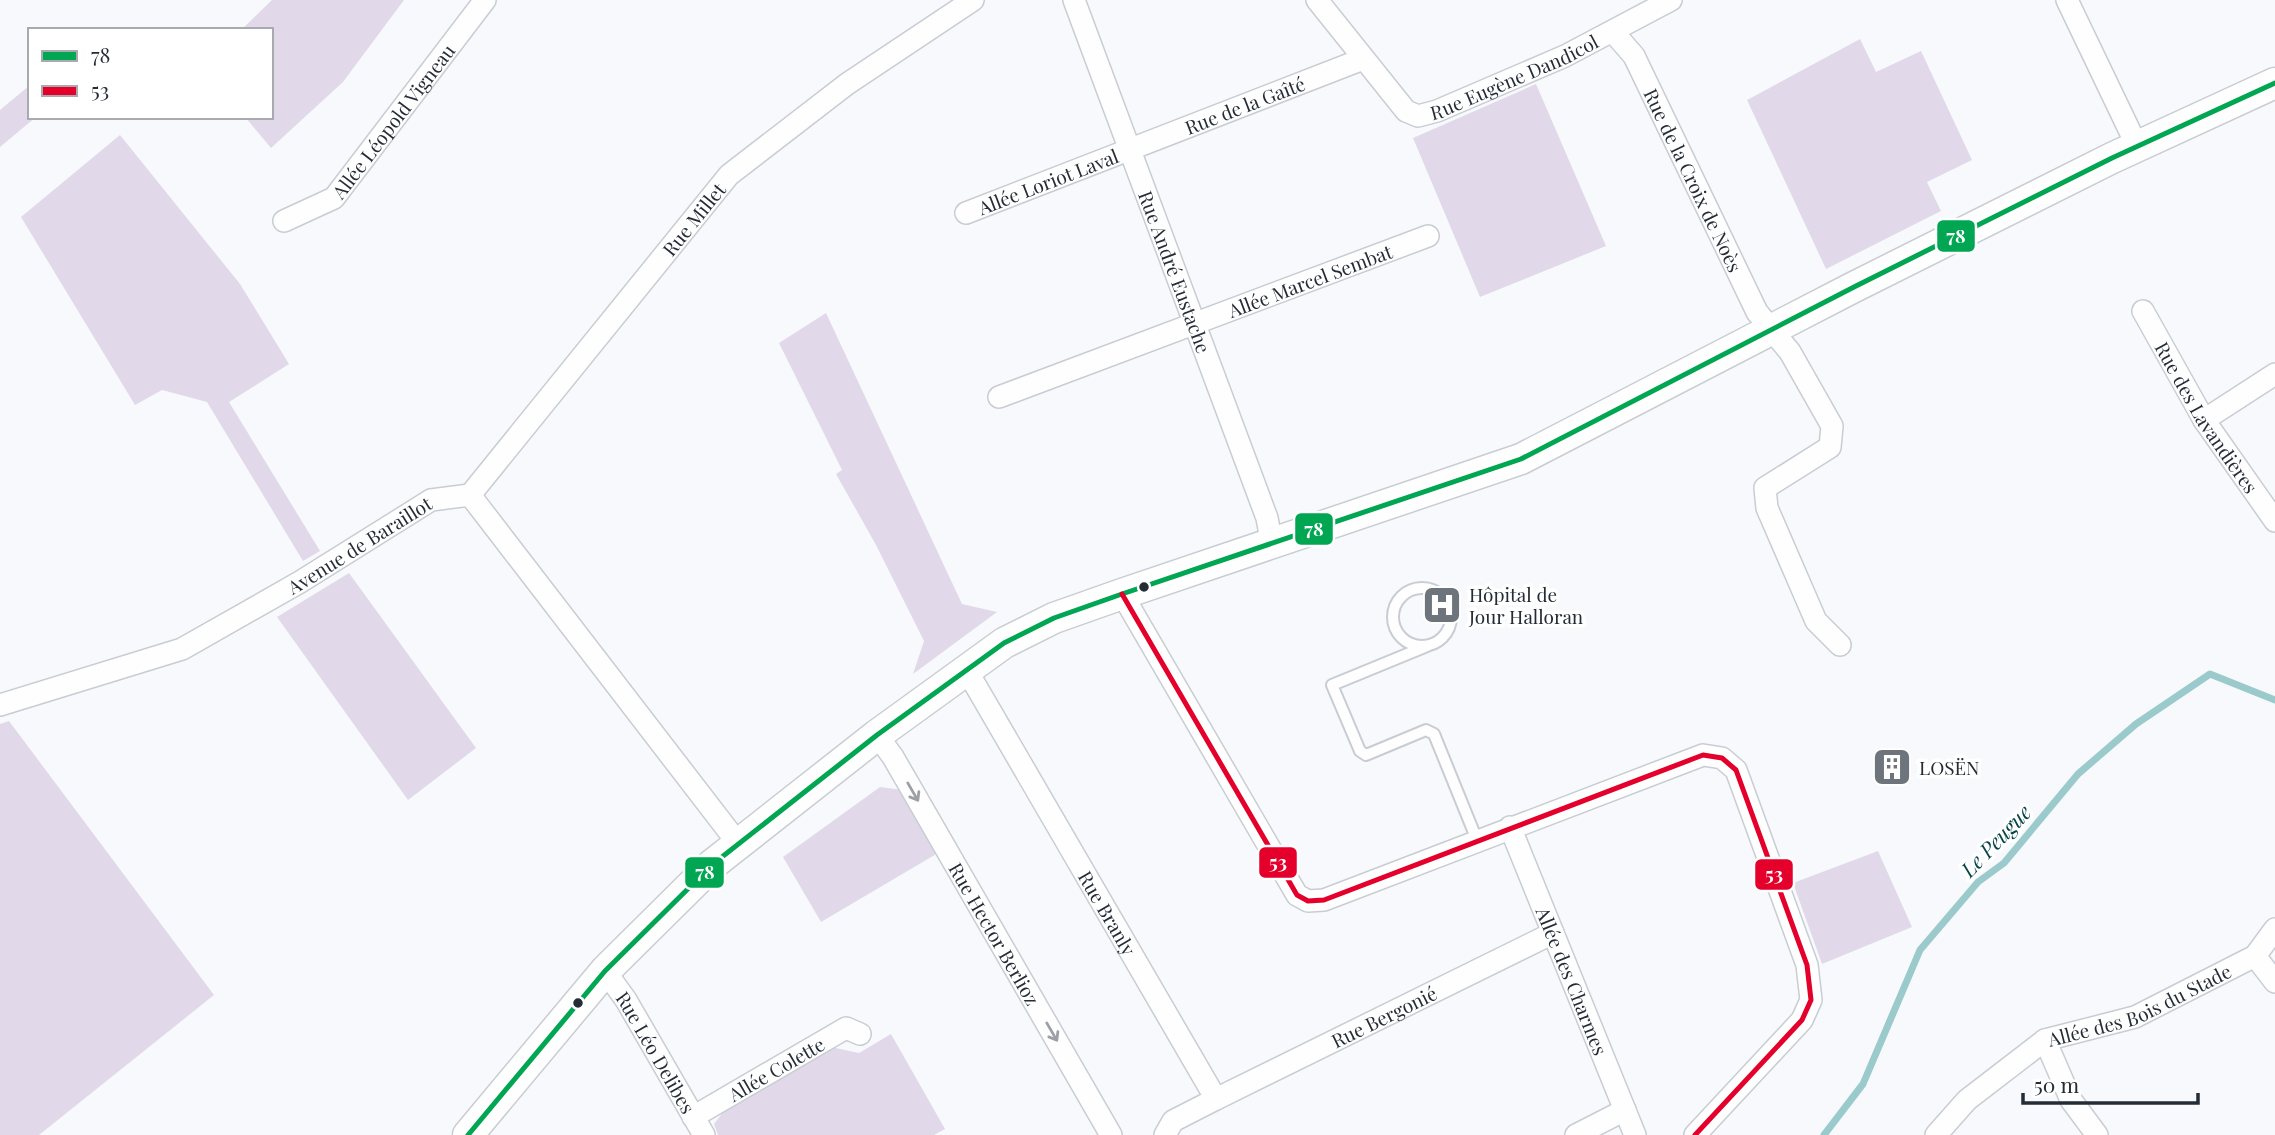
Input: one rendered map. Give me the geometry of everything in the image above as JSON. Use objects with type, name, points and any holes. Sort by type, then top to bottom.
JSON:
[{"type":"street","name":"Allée Léopold Vigneau","points":[[284,221],[334,198],[485,0]]},
{"type":"street","name":"Rue Millet","points":[[470,495],[729,175],[846,83],[973,0]]},
{"type":"street","name":"Rue André Eustache","points":[[1074,0],[1267,518],[1272,545]]},
{"type":"street","name":"Rue Eugène Dandicol","points":[[1317,0],[1406,111],[1418,116],[1437,111],[1614,33],[1671,0]]},
{"type":"street","points":[[2067,0],[2137,146]]},
{"type":"street","name":"Rue de la Croix de Noès","points":[[1614,33],[1634,56],[1757,312],[1790,352],[1832,426],[1830,447],[1765,488],[1767,508],[1816,621],[1840,645]]},
{"type":"street","name":"Rue de la Gaîté","points":[[1129,151],[1363,59]]},
{"type":"street","points":[[468,1135],[605,971],[737,842],[877,735],[1004,643],[1054,618],[1521,459],[1772,328],[2137,146],[2275,83]]},
{"type":"street","name":"Allée Loriot Laval","points":[[966,213],[1129,151]]},
{"type":"street","name":"Allée Marcel Sembat","points":[[999,397],[1428,236]]},
{"type":"street","name":"Rue des Lavandières","points":[[2143,311],[2204,420],[2275,521]]},
{"type":"street","points":[[2204,420],[2275,374]]},
{"type":"street","name":"Avenue de Baraillot","points":[[0,705],[182,649],[300,582],[431,500],[470,495]]},
{"type":"street","points":[[470,495],[737,842]]},
{"type":"street","points":[[1122,594],[1297,895],[1308,901],[1324,900],[1703,755],[1722,758],[1736,769],[1807,965],[1811,1000],[1802,1020],[1695,1135]]},
{"type":"street","name":"Rue Branly","points":[[966,669],[1216,1099]]},
{"type":"street","name":"Rue Hector Berlioz","points":[[877,735],[893,757],[1111,1135]]},
{"type":"street","name":"Allée des Charmes","points":[[1510,827],[1635,1135]]},
{"type":"street","name":"Allée des Bois du Stade","points":[[2097,1135],[2071,1100],[2045,1040],[2135,1017],[2255,956],[2275,929]]},
{"type":"street","name":"Rue Bergonié","points":[[1216,1099],[1553,933]]},
{"type":"street","name":"Allée des Bois du Stade","points":[[2255,956],[2275,982]]},
{"type":"street","name":"Rue Léo Delibes","points":[[605,971],[626,1000],[699,1126]]},
{"type":"street","name":"Allée Colette","points":[[699,1126],[846,1028],[860,1034]]},
{"type":"street","points":[[1936,1135],[1967,1100],[2045,1040]]},
{"type":"street","points":[[1165,1135],[1173,1121],[1216,1099]]},
{"type":"street","points":[[1576,1135],[1625,1110]]},
{"type":"lane","points":[[1427,646],[1408,643],[1395,628],[1394,609],[1406,593],[1414,589],[1423,588],[1441,594],[1451,610],[1446,637],[1427,646],[1332,685],[1360,751],[1366,755],[1426,730],[1434,734],[1477,840]]},
{"type":"shaded area","points":[[272,0],[404,0],[343,82],[271,148],[247,119],[273,119],[273,28],[243,28]]},
{"type":"shaded area","points":[[1860,39],[1876,72],[1921,51],[1972,160],[1927,182],[1941,211],[1826,269],[1747,100]]},
{"type":"shaded area","points":[[1536,84],[1606,246],[1480,297],[1413,138]]},
{"type":"shaded area","points":[[28,87],[28,119],[34,119],[0,147],[0,110]]},
{"type":"shaded area","points":[[120,135],[240,284],[289,364],[229,402],[320,551],[303,561],[207,402],[162,390],[135,405],[21,217]]},
{"type":"shaded area","points":[[826,313],[962,604],[997,612],[913,674],[924,641],[876,545],[836,474],[842,470],[779,343]]},
{"type":"shaded area","points":[[349,573],[476,748],[408,800],[277,617]]},
{"type":"shaded area","points":[[9,721],[214,995],[39,1135],[0,1135],[0,724]]},
{"type":"shaded area","points":[[880,787],[903,790],[938,853],[821,922],[783,857]]},
{"type":"shaded area","points":[[1878,851],[1912,927],[1822,964],[1793,883]]},
{"type":"shaded area","points":[[891,1034],[945,1129],[934,1135],[718,1135],[714,1124],[724,1111],[831,1047],[859,1053]]},
{"type":"waterway","name":"Le Peugue","points":[[1824,1135],[1863,1084],[1920,950],[1978,882],[2004,863],[2078,774],[2136,724],[2210,674],[2275,700]]},
{"type":"transit line","name":"78","points":[[468,1135],[605,971],[713,864],[877,735],[1004,643],[1054,618],[1521,459],[1854,287],[2112,158],[2275,83]]},
{"type":"transit line","name":"53","points":[[1122,594],[1297,895],[1308,901],[1324,900],[1703,755],[1722,758],[1736,770],[1807,965],[1811,1000],[1802,1020],[1695,1135]]},
{"type":"place","name":"Hôpital de Jour Halloran","points":[[1442,605]]},
{"type":"place","name":"LOSËN","points":[[1892,767]]}]
